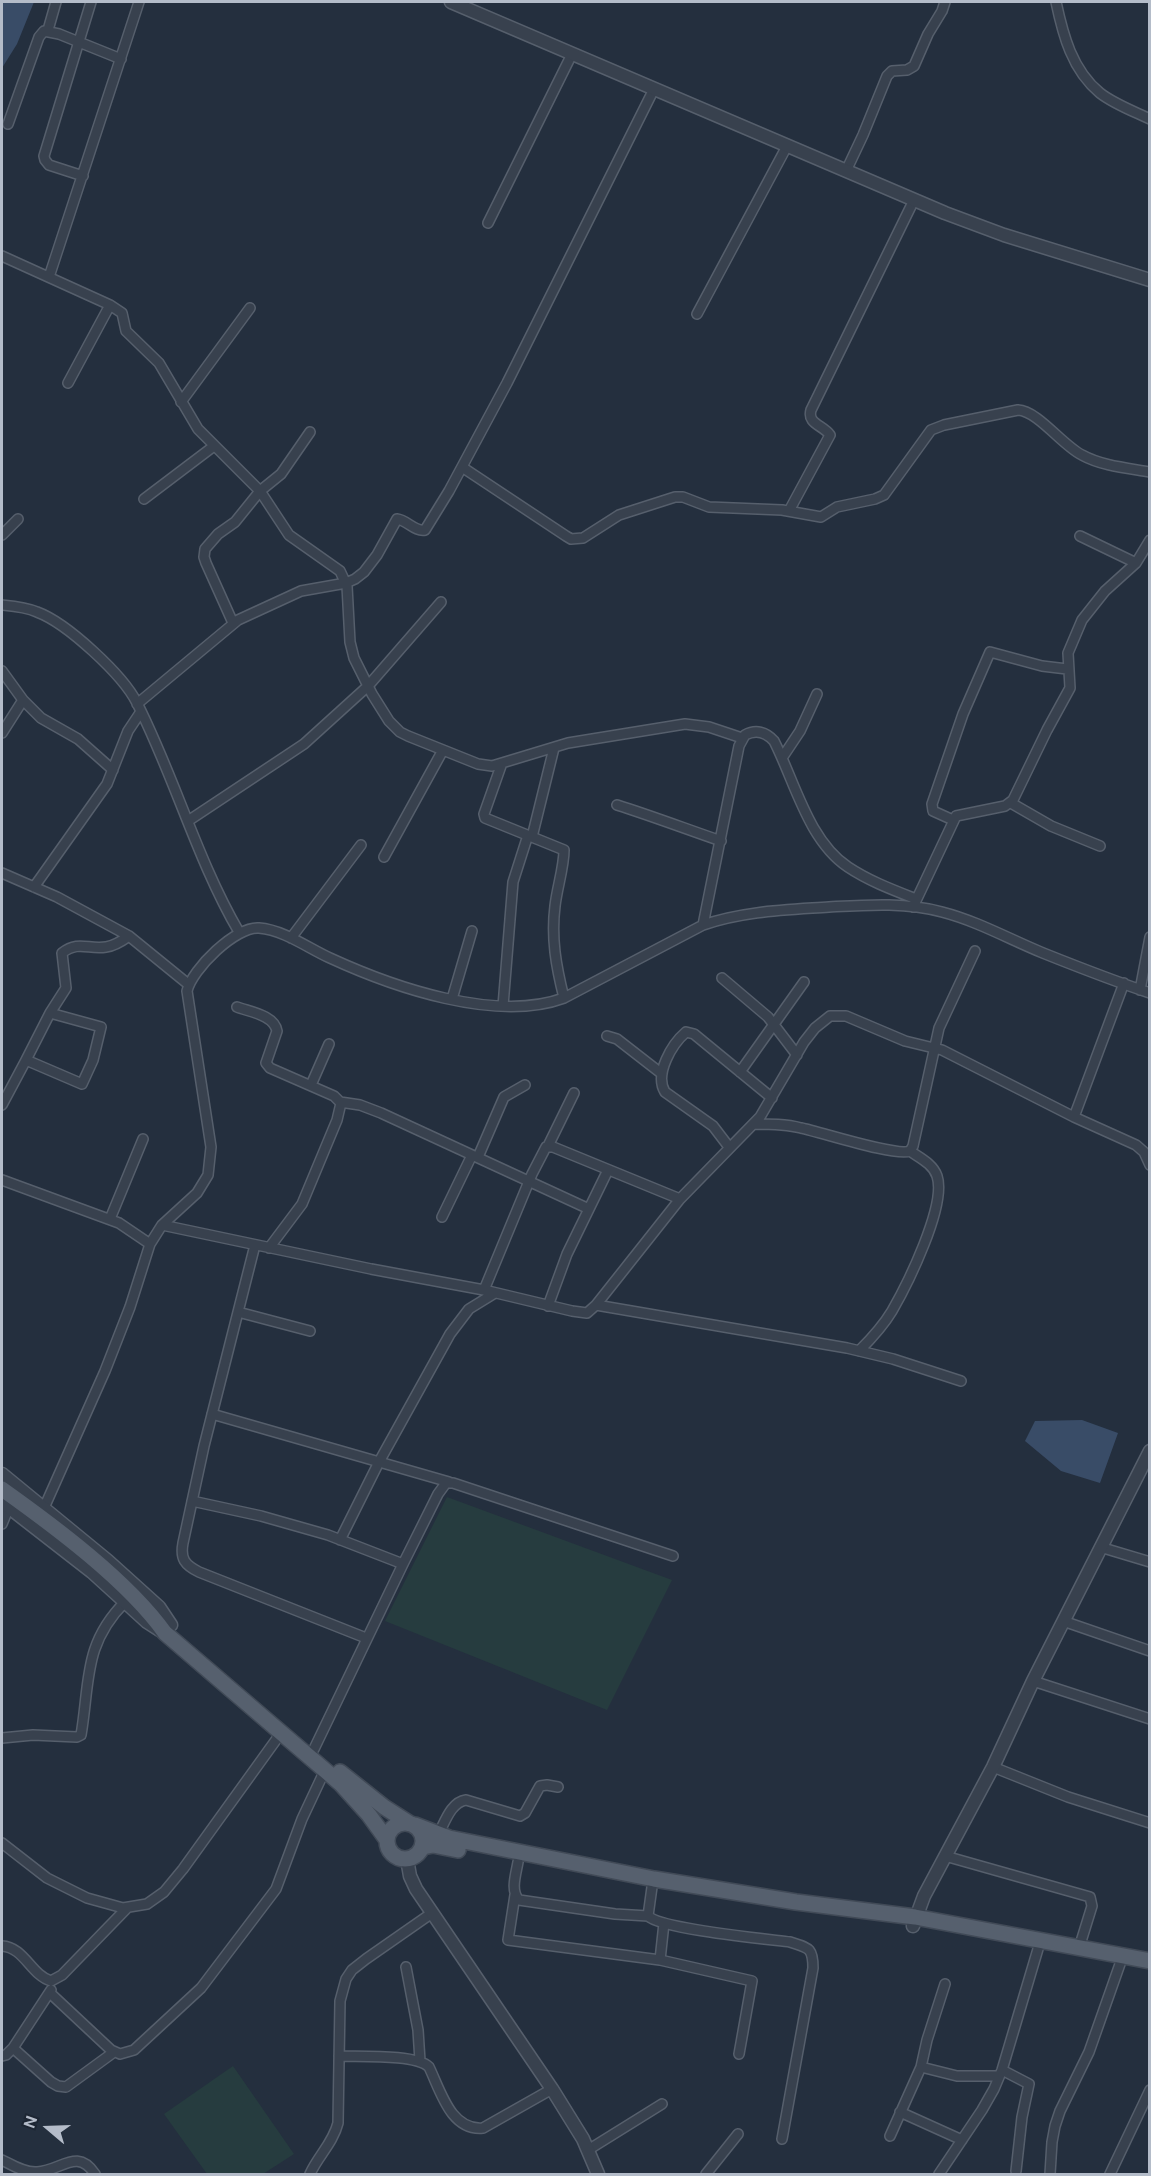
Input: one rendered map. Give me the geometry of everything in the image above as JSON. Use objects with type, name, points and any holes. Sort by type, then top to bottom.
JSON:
[{"type":"main road","points":[[2,1489],[88,1556],[281,1733],[325,1770],[354,1798],[387,1840],[391,1852],[401,1859],[407,1859],[417,1855],[423,1847],[423,1835],[412,1824],[403,1823],[392,1828],[387,1840]]},
{"type":"main road","points":[[168,1629],[374,1799],[412,1824],[438,1835],[654,1879],[1149,1961]]},
{"type":"main road","points":[[423,1847],[433,1845],[652,1887],[914,1922],[1038,1949],[1149,1969]]},
{"type":"street","points":[[48,30],[56,2]]},
{"type":"street","points":[[83,176],[50,165],[45,160],[45,156],[91,2]]},
{"type":"street","points":[[49,278],[139,2]]},
{"type":"street","points":[[451,2],[914,200],[1004,235],[1149,280]]},
{"type":"street","points":[[846,171],[887,76],[892,71],[907,70],[914,66],[945,2]]},
{"type":"street","points":[[1056,2],[1061,28],[1069,49],[1087,79],[1107,98],[1149,119]]},
{"type":"street","points":[[8,124],[39,37],[44,31],[48,30],[121,59]]},
{"type":"street","points":[[488,223],[572,54]]},
{"type":"street","points":[[34,887],[99,796],[113,770],[139,708],[233,623],[301,591],[346,583],[364,572],[377,555],[397,519],[401,519],[418,530],[424,530],[462,467],[541,316],[654,88]]},
{"type":"street","points":[[697,314],[787,146]]},
{"type":"street","points":[[789,511],[830,435],[812,420],[811,410],[914,200]]},
{"type":"street","points":[[2,256],[110,305],[122,313],[129,335],[159,363],[194,424],[260,491],[289,535],[340,571],[346,583],[350,642],[354,658],[378,705],[393,726],[408,736],[478,764],[492,766],[589,739],[685,724],[700,725],[742,738],[754,732],[768,735],[774,741],[813,826],[829,850],[849,868],[915,903],[961,918],[1044,954],[1145,991],[1149,937]]},
{"type":"street","points":[[68,383],[110,305]]},
{"type":"street","points":[[181,402],[250,308]]},
{"type":"street","points":[[462,467],[571,539],[583,538],[626,512],[675,497],[683,497],[709,507],[789,511],[821,517],[837,507],[880,498],[931,430],[944,425],[1018,410],[1029,412],[1073,451],[1084,457],[1104,464],[1149,472]]},
{"type":"street","points":[[233,623],[204,554],[218,534],[235,522],[260,491],[281,474],[310,432]]},
{"type":"street","points":[[144,499],[214,446]]},
{"type":"street","points":[[2,535],[18,519]]},
{"type":"street","points":[[1080,536],[1136,563]]},
{"type":"street","points":[[915,903],[948,836],[953,820],[959,814],[1011,803],[1067,695],[1071,683],[1067,669],[1069,649],[1082,620],[1105,591],[1136,563],[1149,540]]},
{"type":"street","points":[[188,821],[298,748],[368,686],[441,602]]},
{"type":"street","points":[[2,605],[39,612],[63,626],[117,677],[139,708],[221,900],[239,932]]},
{"type":"street","points":[[953,820],[933,811],[932,804],[963,714],[990,652],[1042,666],[1067,669]]},
{"type":"street","points":[[2,671],[23,700],[41,718],[78,739],[113,770]]},
{"type":"street","points":[[782,758],[800,731],[817,694]]},
{"type":"street","points":[[2,733],[23,700]]},
{"type":"street","points":[[703,925],[742,738]]},
{"type":"street","points":[[503,1006],[513,882],[530,836],[554,748]]},
{"type":"street","points":[[384,857],[443,750]]},
{"type":"street","points":[[502,764],[484,816],[487,820],[530,836],[563,850],[565,853],[558,880],[552,934],[564,998]]},
{"type":"street","points":[[1011,803],[1051,826],[1100,846]]},
{"type":"street","points":[[617,805],[721,841]]},
{"type":"street","points":[[291,938],[361,845]]},
{"type":"street","points":[[2,873],[129,936],[188,984]]},
{"type":"street","points":[[44,1508],[105,1371],[130,1307],[150,1244],[162,1225],[197,1193],[204,1184],[210,1167],[211,1147],[187,998],[188,984],[201,966],[239,932],[260,928],[291,938],[350,967],[398,985],[452,999],[503,1006],[540,1005],[564,998],[703,925],[739,915],[795,909],[915,903]]},
{"type":"street","points":[[452,999],[472,931]]},
{"type":"street","points":[[2,1105],[50,1013],[66,988],[62,953],[79,945],[93,948],[111,946],[129,936]]},
{"type":"street","points":[[910,1151],[940,1023],[975,951]]},
{"type":"street","points":[[722,978],[768,1017],[796,1055]]},
{"type":"street","points":[[740,1072],[804,982]]},
{"type":"street","points":[[1074,1117],[1124,983]]},
{"type":"street","points":[[237,1007],[270,1019],[276,1025],[277,1030],[266,1063],[268,1065],[333,1096],[340,1102],[360,1105],[381,1113],[589,1209]]},
{"type":"street","points":[[26,1060],[82,1084],[93,1060],[101,1027],[50,1013]]},
{"type":"street","points":[[162,1225],[587,1313],[596,1305],[680,1199],[754,1124],[772,1098],[796,1055],[823,1020],[838,1015],[852,1018],[905,1041],[935,1047],[949,1053],[1074,1117],[1136,1145],[1144,1152],[1149,1165]]},
{"type":"street","points":[[729,1147],[713,1126],[665,1092],[661,1084],[662,1074],[677,1042],[686,1032],[694,1034],[772,1098]]},
{"type":"street","points":[[607,1036],[617,1039],[662,1074]]},
{"type":"street","points":[[311,1086],[329,1044]]},
{"type":"street","points":[[442,1217],[504,1097],[525,1085]]},
{"type":"street","points":[[484,1290],[541,1153],[548,1146],[574,1093]]},
{"type":"street","points":[[269,1248],[293,1217],[310,1187],[337,1120],[340,1102]]},
{"type":"street","points":[[754,1124],[800,1127],[889,1150],[904,1153],[910,1151]]},
{"type":"street","points":[[110,1219],[143,1139]]},
{"type":"street","points":[[548,1146],[680,1199]]},
{"type":"street","points":[[859,1351],[881,1328],[892,1310],[923,1246],[937,1203],[939,1186],[934,1171],[910,1151]]},
{"type":"street","points":[[548,1306],[563,1263],[608,1170]]},
{"type":"street","points":[[2,1180],[110,1219],[150,1244]]},
{"type":"street","points":[[255,1245],[192,1501],[182,1550],[184,1562],[188,1567],[366,1638]]},
{"type":"street","points":[[340,1540],[379,1462],[450,1334],[469,1309],[495,1293]]},
{"type":"street","points":[[596,1305],[859,1351],[893,1359],[961,1381]]},
{"type":"street","points":[[238,1311],[310,1331]]},
{"type":"street","points":[[212,1414],[449,1482],[673,1556]]},
{"type":"street","points":[[914,1922],[945,1856],[993,1767],[1100,1547],[1146,1464],[1149,1451]]},
{"type":"street","points":[[2,1474],[108,1561],[159,1607],[168,1629]]},
{"type":"street","points":[[314,1749],[438,1494],[449,1482]]},
{"type":"street","points":[[192,1501],[261,1516],[340,1540],[403,1564]]},
{"type":"street","points":[[2,1524],[5,1505],[92,1572],[147,1622],[168,1629]]},
{"type":"street","points":[[1100,1547],[1149,1562]]},
{"type":"street","points":[[2,1738],[33,1735],[77,1737],[81,1735],[86,1687],[92,1660],[106,1623],[125,1602]]},
{"type":"street","points":[[1063,1621],[1149,1651]]},
{"type":"street","points":[[1033,1681],[1149,1719]]},
{"type":"street","points":[[2,1843],[60,1886],[87,1898],[127,1908],[147,1904],[164,1892],[281,1733]]},
{"type":"street","points":[[993,1767],[1068,1797],[1149,1823]]},
{"type":"street","points":[[50,1993],[114,2052],[127,2054],[134,2050],[196,1993],[228,1955],[279,1883],[302,1820],[325,1770]]},
{"type":"street","points":[[438,1835],[455,1806],[462,1800],[520,1816],[525,1813],[540,1786],[558,1787]]},
{"type":"street","points":[[945,1856],[1090,1897],[1092,1906],[1079,1948]]},
{"type":"street","points":[[407,1859],[410,1876],[416,1889],[552,2089],[588,2150],[598,2175]]},
{"type":"street","points":[[518,1862],[508,1940],[660,1960],[752,1981],[739,2054]]},
{"type":"street","points":[[648,1916],[652,1887]]},
{"type":"street","points":[[515,1895],[519,1900],[529,1902],[615,1914],[648,1916],[664,1923],[790,1942],[807,1947],[812,1952],[813,1968],[782,2139]]},
{"type":"street","points":[[2,2056],[13,2048],[50,1993],[56,1979],[127,1908]]},
{"type":"street","points":[[309,2174],[336,2132],[338,2123],[341,1994],[349,1974],[366,1959],[432,1913]]},
{"type":"street","points":[[660,1960],[664,1923]]},
{"type":"street","points":[[2,1946],[14,1949],[46,1979],[51,1981],[56,1979]]},
{"type":"street","points":[[939,2175],[988,2101],[1001,2073],[1038,1949]]},
{"type":"street","points":[[1050,2175],[1055,2126],[1089,2052],[1120,1964]]},
{"type":"street","points":[[406,1967],[418,2030],[420,2061]]},
{"type":"street","points":[[890,2136],[921,2067],[945,1984]]},
{"type":"street","points":[[13,2048],[51,2082],[66,2087],[114,2052]]},
{"type":"street","points":[[339,2056],[420,2061],[429,2067],[453,2115],[460,2123],[473,2129],[483,2128],[552,2089]]},
{"type":"street","points":[[921,2067],[957,2076],[1001,2073],[1026,2080],[1029,2084],[1022,2117],[1016,2171]]},
{"type":"street","points":[[1110,2175],[1149,2090]]},
{"type":"street","points":[[588,2150],[662,2104]]},
{"type":"street","points":[[900,2112],[962,2140]]},
{"type":"street","points":[[706,2175],[738,2134]]},
{"type":"street","points":[[2,2160],[33,2172],[82,2161],[95,2175]]},
{"type":"green space","points":[[447,1497],[672,1580],[607,1710],[385,1621]]},
{"type":"green space","points":[[233,2066],[294,2154],[263,2174],[207,2174],[164,2114]]},
{"type":"water","points":[[2,2],[34,2],[17,44],[2,68]]},
{"type":"water","points":[[1082,1420],[1118,1433],[1100,1483],[1061,1471],[1025,1441],[1035,1421]]}]
